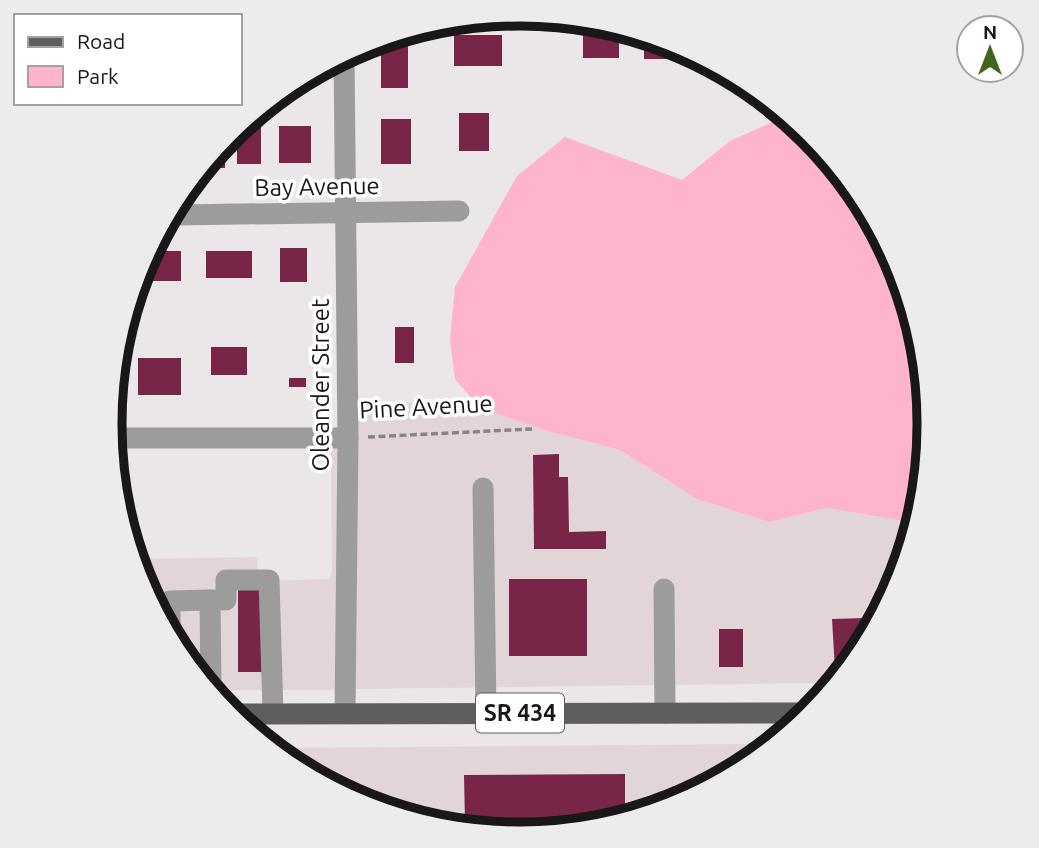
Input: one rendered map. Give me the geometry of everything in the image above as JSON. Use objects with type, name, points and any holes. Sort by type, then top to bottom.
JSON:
[{"type":"main road","name":"SR 434","points":[[247,714],[793,713]]},
{"type":"street","name":"Oleander Street","points":[[344,67],[348,438],[345,713]]},
{"type":"street","name":"Bay Avenue","points":[[181,215],[459,211]]},
{"type":"street","name":"Pine Avenue","points":[[123,438],[348,438]]},
{"type":"street","points":[[483,488],[485,713]]},
{"type":"street","points":[[209,672],[218,600],[226,580],[270,580],[273,713]]},
{"type":"street","points":[[664,589],[665,713]]},
{"type":"street","points":[[170,613],[170,601],[218,600]]},
{"type":"path","name":"Pine Avenue","points":[[348,438],[532,429]]},
{"type":"shaded area","points":[[357,403],[476,403],[480,407],[547,431],[620,450],[697,499],[769,522],[827,508],[905,521],[876,600],[850,645],[821,683],[355,689]]},
{"type":"shaded area","points":[[328,448],[338,448],[336,690],[224,690],[175,623],[146,559],[257,557],[258,576],[263,581],[329,579],[332,572],[331,455]]},
{"type":"shaded area","points":[[756,744],[695,781],[647,801],[597,814],[520,822],[442,814],[392,801],[344,781],[289,748]]},
{"type":"green space","points":[[777,120],[801,143],[835,182],[876,248],[904,321],[914,372],[916,450],[905,521],[827,508],[769,522],[697,499],[620,450],[547,431],[479,407],[455,379],[450,340],[455,287],[517,176],[565,137],[682,180],[730,141]]},
{"type":"building","points":[[583,32],[619,39],[619,58],[583,58]]},
{"type":"building","points":[[454,35],[502,35],[502,66],[454,66]]},
{"type":"building","points":[[408,43],[408,88],[381,88],[381,51]]},
{"type":"building","points":[[644,46],[677,59],[644,59]]},
{"type":"building","points":[[459,113],[489,113],[489,151],[459,151]]},
{"type":"building","points":[[381,119],[411,119],[411,164],[381,164]]},
{"type":"building","points":[[261,122],[261,164],[237,164],[237,144]]},
{"type":"building","points":[[279,126],[311,126],[311,163],[279,163]]},
{"type":"building","points":[[225,157],[225,168],[215,168]]},
{"type":"building","points":[[280,248],[307,248],[307,282],[280,282]]},
{"type":"building","points":[[162,251],[181,251],[181,281],[149,281]]},
{"type":"building","points":[[206,251],[252,251],[252,278],[206,278]]},
{"type":"building","points":[[395,327],[414,327],[414,363],[395,363]]},
{"type":"building","points":[[211,347],[247,347],[247,375],[211,375]]},
{"type":"building","points":[[138,358],[181,358],[181,395],[138,395]]},
{"type":"building","points":[[289,378],[306,378],[306,387],[289,387]]},
{"type":"building","points":[[559,454],[559,477],[568,477],[569,532],[606,531],[606,549],[534,549],[533,455]]},
{"type":"building","points":[[509,579],[587,579],[587,656],[509,656]]},
{"type":"building","points":[[238,584],[262,584],[262,672],[238,672]]},
{"type":"building","points":[[865,618],[865,621],[835,666],[832,619]]},
{"type":"building","points":[[719,629],[743,629],[743,667],[719,667]]},
{"type":"building","points":[[625,774],[625,807],[546,821],[493,821],[465,818],[464,775]]}]
